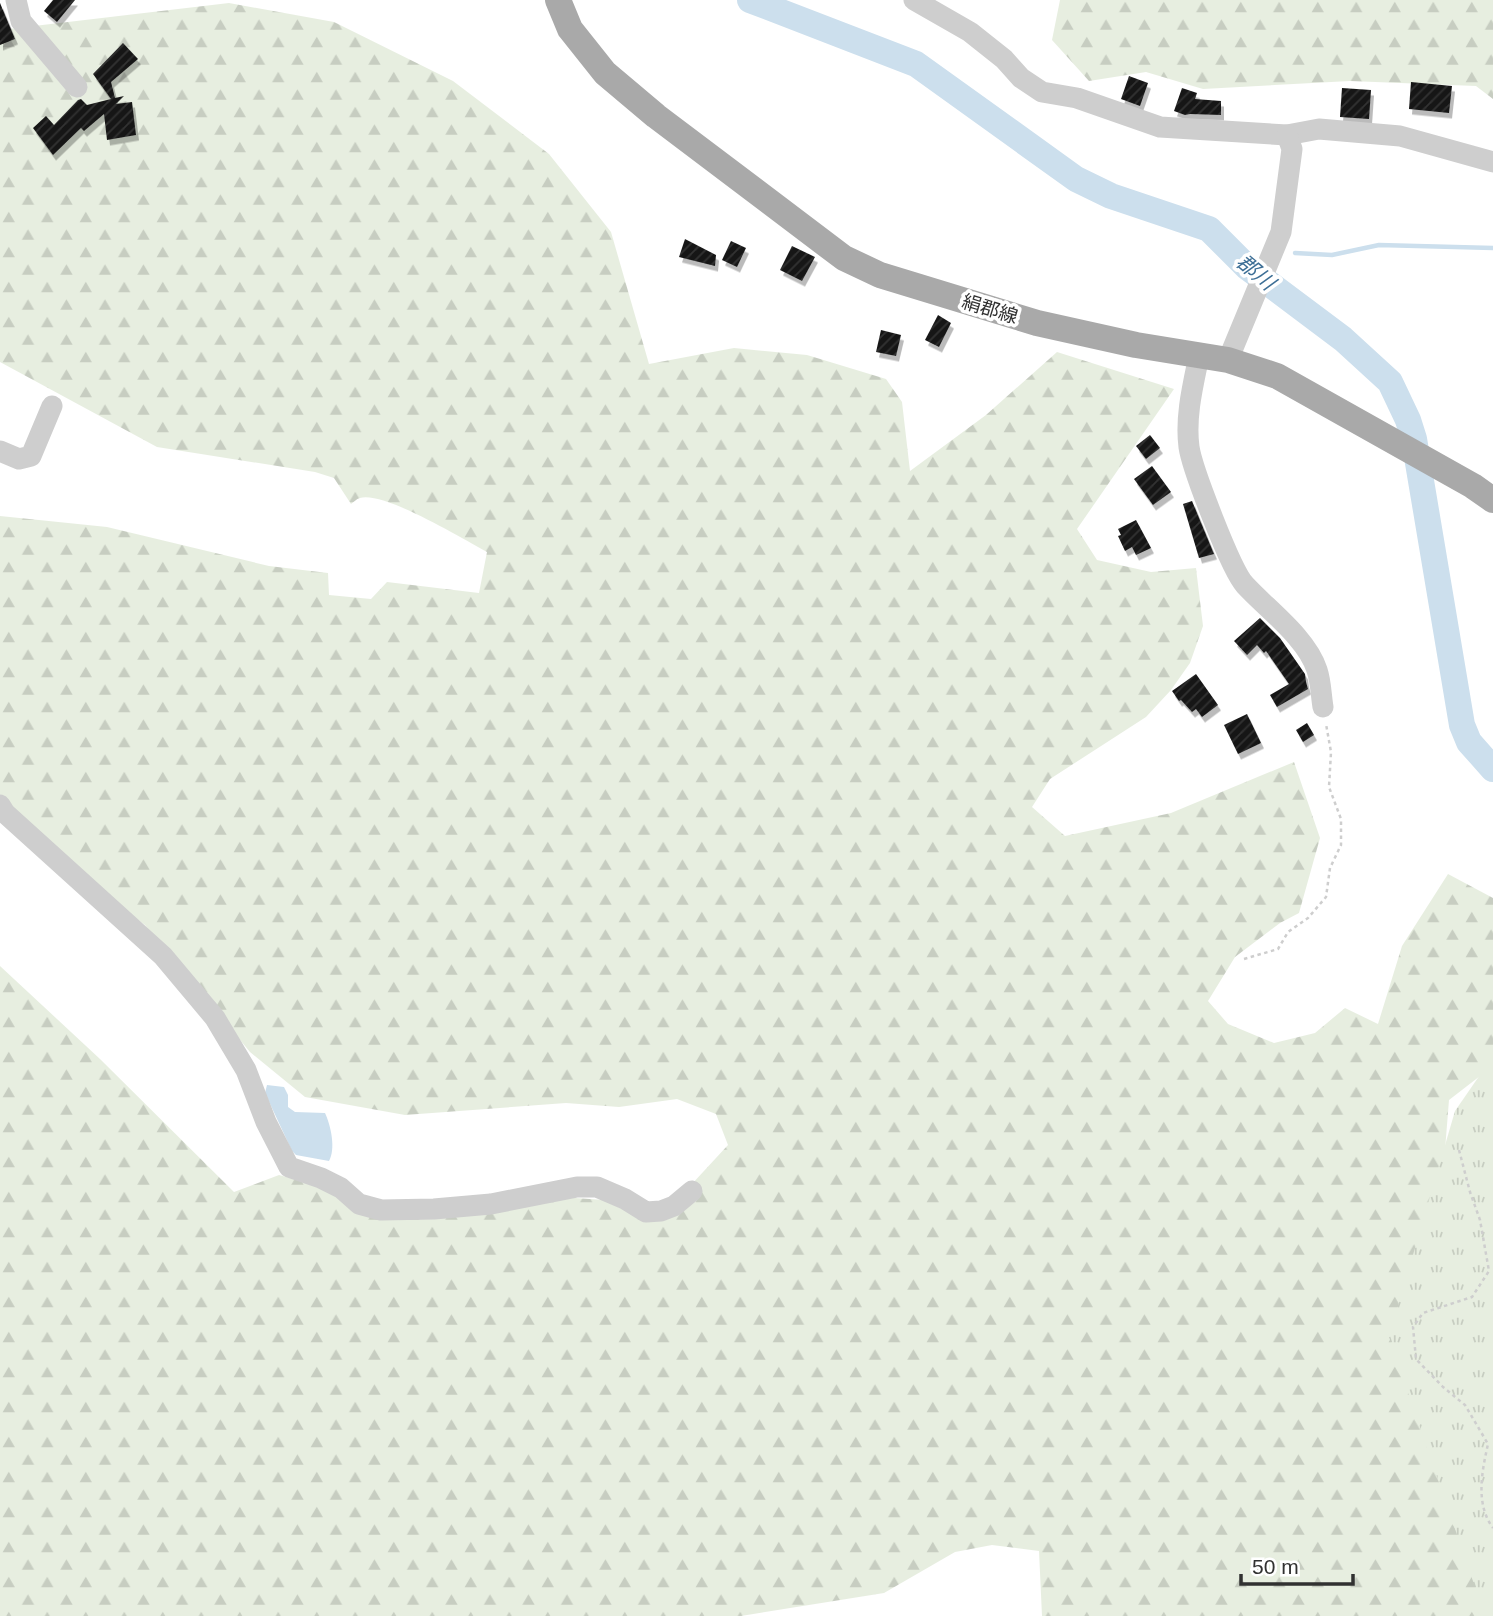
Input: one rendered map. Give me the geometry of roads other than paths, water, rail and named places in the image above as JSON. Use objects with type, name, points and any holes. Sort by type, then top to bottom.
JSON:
[{"type":"main road","name":"絹郡線","points":[[558,0],[570,29],[605,72],[656,116],[844,258],[880,275],[1037,323],[1228,360],[1277,376],[1474,486],[1493,500]]},
{"type":"street","points":[[16,0],[21,21],[77,87]]},
{"type":"street","points":[[914,0],[970,32],[1004,59],[1021,78],[1042,92],[1077,98],[1160,127],[1287,135],[1319,129],[1400,136],[1493,162]]},
{"type":"street","points":[[1228,360],[1281,232],[1292,149],[1287,135]]},
{"type":"street","points":[[1199,356],[1190,401],[1189,447],[1202,487],[1230,562],[1243,584],[1284,623],[1317,669],[1323,707]]},
{"type":"street","points":[[0,452],[19,459],[31,456],[52,406]]},
{"type":"street","points":[[0,805],[5,813],[163,956],[215,1018],[246,1070],[266,1122],[289,1167],[341,1188],[359,1204],[381,1210],[491,1204],[576,1186],[597,1187],[646,1212],[661,1211],[674,1206],[692,1191]]},
{"type":"water","points":[[267,1085],[284,1087],[288,1095],[288,1107],[295,1112],[325,1113],[332,1137],[329,1161],[296,1155],[292,1151],[265,1093]]},
{"type":"waterway","name":"郡川","points":[[750,0],[916,64],[1076,179],[1111,196],[1209,229],[1247,267],[1343,339],[1390,382],[1414,439],[1462,725],[1469,742],[1493,769]]},
{"type":"waterway","points":[[1295,253],[1332,255],[1379,245],[1493,248]]},
{"type":"waterway","name":"郡川","points":[[1229,248],[1234,248]]}]
